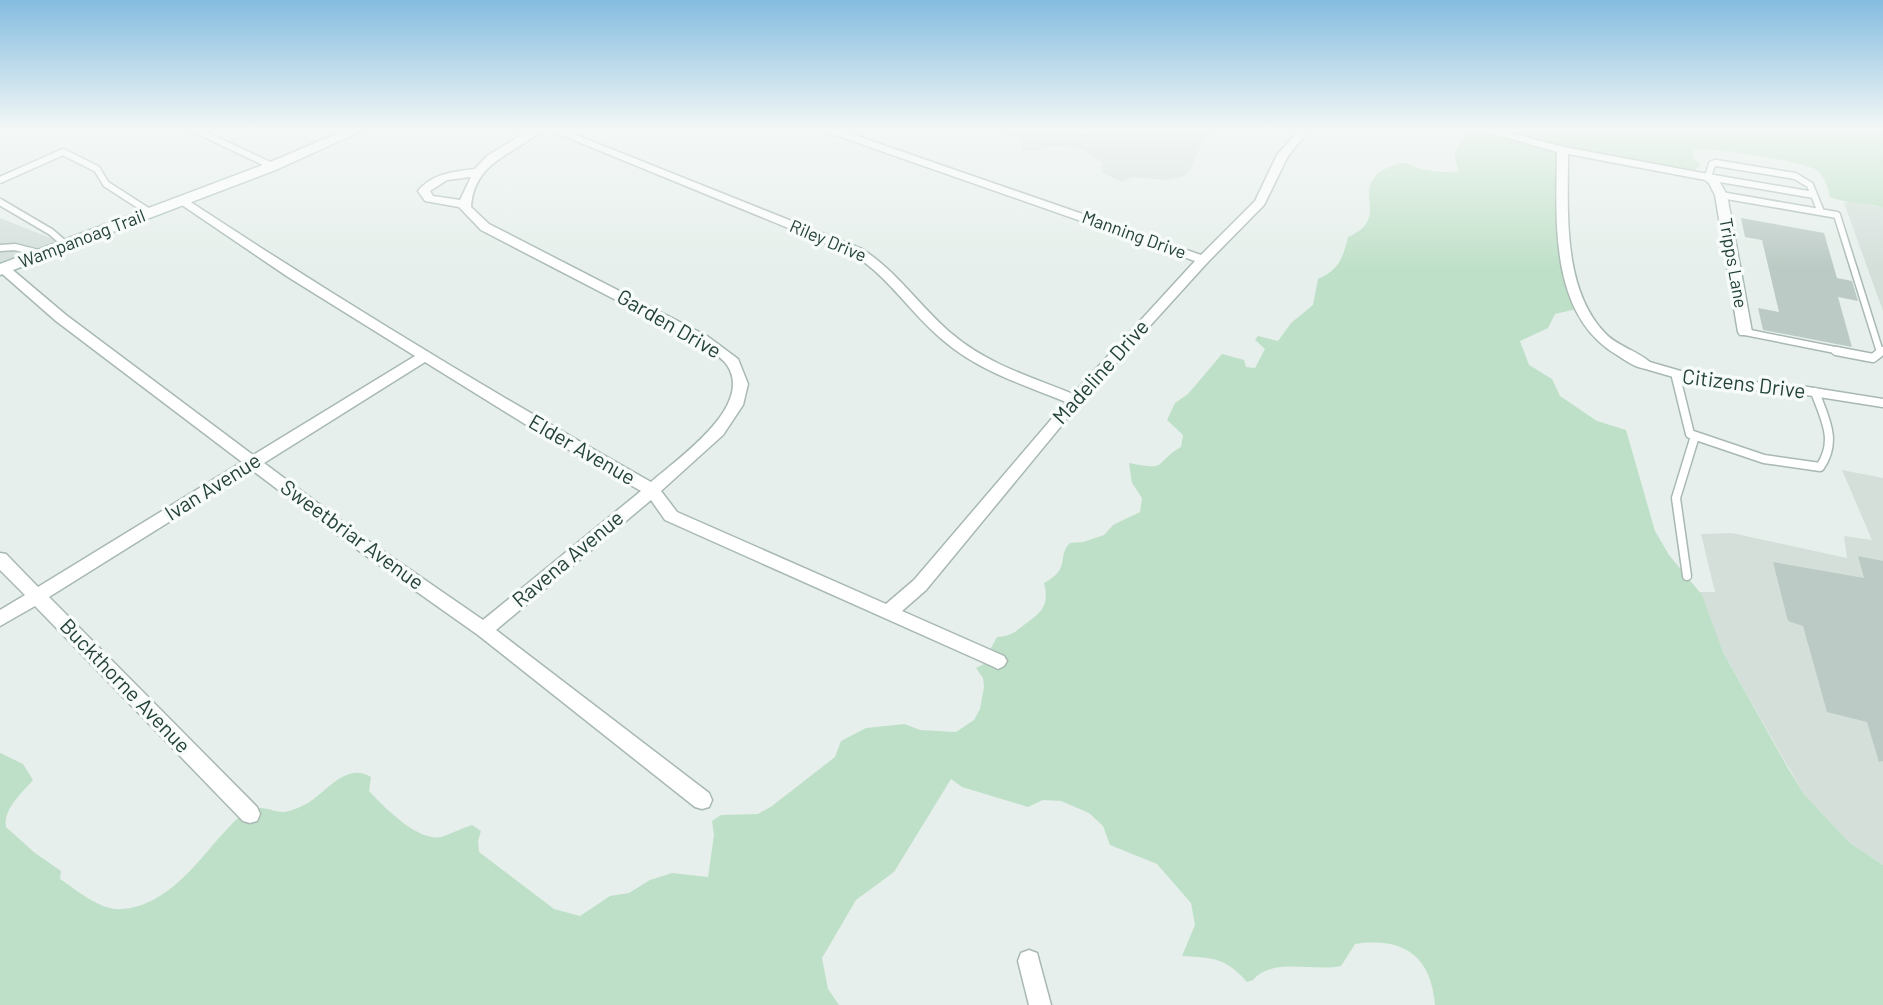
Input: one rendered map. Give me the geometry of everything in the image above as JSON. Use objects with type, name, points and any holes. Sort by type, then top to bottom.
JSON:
[{"type":"main road","name":"Wampanoag Trail","points":[[2,269],[247,176]]},
{"type":"street","points":[[452,176],[432,183],[425,191],[429,199],[465,204],[466,195],[477,176]]},
{"type":"street","name":"Riley Drive","points":[[669,176],[859,252],[885,269],[947,337],[967,352],[988,365],[1075,400]]},
{"type":"street","name":"Manning Drive","points":[[962,176],[1203,260]]},
{"type":"street","name":"Madeline Drive","points":[[890,611],[920,585],[1075,400],[1203,260],[1260,203],[1273,176]]},
{"type":"street","name":"Citizens Drive","points":[[1563,176],[1562,230],[1570,274],[1583,310],[1597,333],[1608,343],[1646,365]]},
{"type":"street","points":[[1702,176],[1708,177]]},
{"type":"street","name":"Tripps Lane","points":[[1708,177],[1714,181],[1721,195],[1745,332]]},
{"type":"street","name":"Elder Avenue","points":[[182,201],[292,274],[546,430],[652,490],[671,516],[769,561],[890,611],[998,662]]},
{"type":"street","name":"Garden Drive","points":[[465,204],[465,208],[485,227],[702,338],[733,362],[741,384],[736,405],[718,431],[652,490]]},
{"type":"street","name":"Sweetbriar Avenue","points":[[2,269],[61,318],[361,544],[484,630],[702,800]]},
{"type":"street","name":"Ivan Avenue","points":[[0,619],[426,355]]},
{"type":"street","name":"Ravena Avenue","points":[[484,630],[652,490]]},
{"type":"street","name":"Buckthorne Avenue","points":[[0,559],[250,814]]},
{"type":"street","points":[[1030,961],[1040,1005]]},
{"type":"lane","points":[[101,176],[106,184],[151,213]]},
{"type":"lane","points":[[1794,176],[1807,182],[1821,212]]},
{"type":"lane","points":[[1708,177],[1814,195]]},
{"type":"lane","points":[[1721,195],[1837,215],[1882,351],[1873,358],[1745,332]]},
{"type":"lane","points":[[0,202],[51,232],[66,245]]},
{"type":"lane","points":[[2,248],[15,247],[42,254]]},
{"type":"lane","name":"Citizens Drive","points":[[1646,365],[1676,377],[1702,383],[1815,392],[1883,403]]},
{"type":"lane","points":[[1676,377],[1690,434],[1764,459],[1820,467],[1829,456],[1832,441],[1815,392]]},
{"type":"lane","points":[[1687,576],[1676,498],[1695,436]]},
{"type":"shaded area","points":[[1108,176],[1184,176],[1167,180],[1132,177],[1122,182]]},
{"type":"shaded area","points":[[1851,201],[1883,208],[1883,311],[1844,203]]},
{"type":"shaded area","points":[[0,218],[65,244],[0,272]]},
{"type":"shaded area","points":[[1842,470],[1883,478],[1883,865],[1850,843],[1803,793],[1723,652],[1699,592],[1715,592],[1701,534],[1732,533],[1847,558],[1844,536],[1872,540]]},
{"type":"green space","points":[[1376,176],[1564,176],[1560,213],[1581,308],[1555,314],[1548,328],[1520,341],[1529,365],[1552,379],[1560,396],[1597,421],[1626,430],[1655,531],[1669,555],[1702,595],[1723,652],[1789,770],[1803,793],[1850,843],[1883,865],[1883,1005],[1435,1005],[1428,974],[1421,962],[1401,947],[1372,943],[1355,944],[1341,966],[1282,967],[1261,973],[1247,982],[1218,960],[1182,956],[1195,925],[1191,903],[1157,864],[1110,845],[1103,826],[1089,813],[1061,801],[1043,800],[1028,807],[962,787],[951,779],[894,872],[856,900],[822,958],[828,989],[839,1005],[0,1005],[0,753],[23,764],[33,780],[10,808],[6,827],[35,853],[61,871],[60,879],[105,907],[136,907],[173,887],[246,811],[259,808],[283,812],[292,810],[308,803],[346,775],[362,773],[371,777],[369,791],[412,829],[432,837],[441,837],[472,825],[481,831],[479,852],[554,909],[580,916],[610,896],[629,893],[650,880],[672,873],[708,877],[714,835],[712,821],[721,815],[758,814],[772,806],[835,757],[841,741],[866,728],[905,724],[920,730],[956,732],[974,720],[980,709],[984,687],[983,678],[976,668],[990,661],[990,650],[997,637],[1014,632],[1041,610],[1046,596],[1044,583],[1058,572],[1070,543],[1104,535],[1113,525],[1140,512],[1142,498],[1132,483],[1129,463],[1156,466],[1181,447],[1183,435],[1167,420],[1175,403],[1188,394],[1222,354],[1244,360],[1246,367],[1255,368],[1265,349],[1255,340],[1258,336],[1278,341],[1291,323],[1313,305],[1318,279],[1331,272],[1342,257],[1348,237],[1361,230],[1367,222],[1373,179]]},
{"type":"green space","points":[[1883,176],[1883,208],[1830,197],[1823,177]]},
{"type":"building","points":[[1741,218],[1824,233],[1837,278],[1852,281],[1858,301],[1838,297],[1852,347],[1763,330],[1758,308],[1779,312],[1762,240],[1745,237]]},
{"type":"building","points":[[1858,556],[1883,561],[1883,761],[1879,762],[1867,722],[1827,712],[1803,626],[1788,621],[1773,562],[1864,578]]}]
